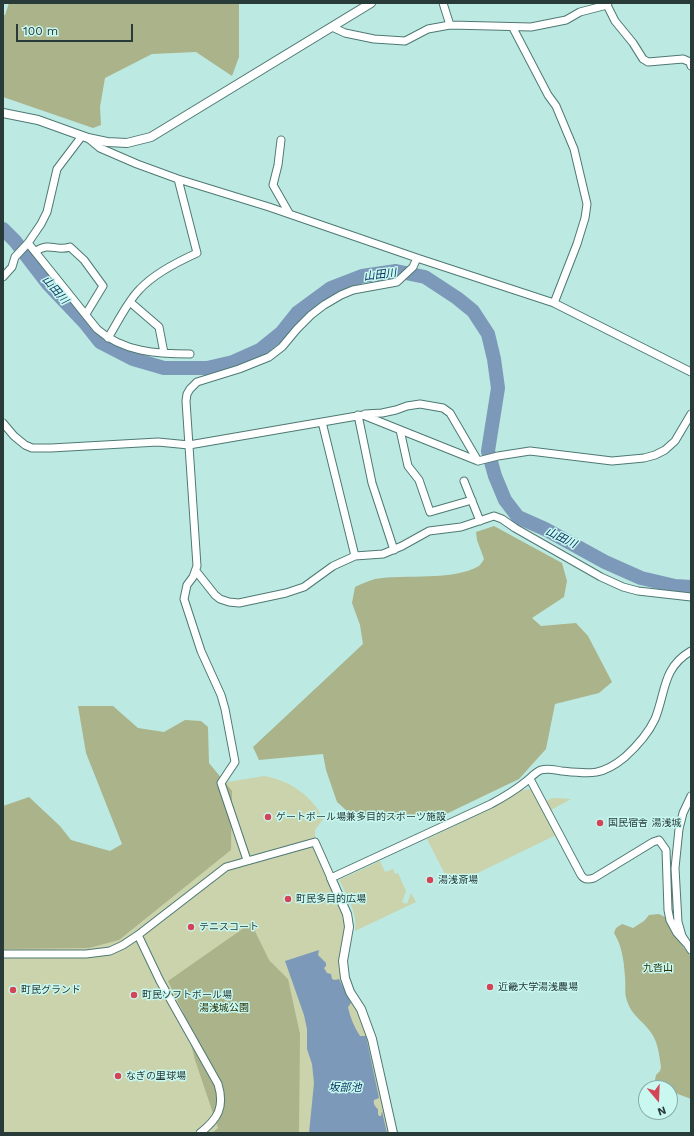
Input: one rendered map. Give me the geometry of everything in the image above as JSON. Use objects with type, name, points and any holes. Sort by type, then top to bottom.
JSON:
[{"type":"street","points":[[3,113],[38,120],[98,141],[117,143],[138,141],[151,137],[371,3]]},
{"type":"street","points":[[443,3],[450,25]]},
{"type":"street","points":[[332,27],[345,33],[374,39],[405,41],[428,29],[450,25],[513,28],[531,27],[566,20],[580,12],[608,4],[615,21],[633,43],[643,59],[648,62],[683,59],[690,62],[691,66]]},
{"type":"street","points":[[513,28],[548,95],[560,113],[574,149],[587,204],[585,218],[577,244],[554,303]]},
{"type":"street","points":[[85,137],[100,148],[137,164],[178,179],[289,213],[417,258],[554,303],[691,372]]},
{"type":"street","points":[[3,277],[12,267],[15,257],[38,229],[47,212],[57,169],[85,137]]},
{"type":"street","points":[[281,140],[278,165],[273,185],[289,213]]},
{"type":"street","points":[[108,338],[130,302],[141,288],[150,280],[175,264],[197,253],[178,179]]},
{"type":"street","points":[[27,243],[97,329],[108,338],[127,347],[164,353],[190,354]]},
{"type":"street","points":[[35,252],[46,246],[62,249],[70,247],[84,260],[103,286],[86,314]]},
{"type":"street","points":[[247,860],[221,783],[235,762],[225,709],[217,685],[201,651],[184,599],[187,585],[196,571],[197,560],[188,445],[187,394],[193,385],[205,379],[239,369],[269,357],[282,347],[311,315],[341,295],[353,290],[396,282],[413,267],[417,258]]},
{"type":"street","points":[[130,302],[159,327],[164,353]]},
{"type":"street","points":[[3,423],[14,436],[25,445],[32,448],[158,442],[188,445],[360,415],[382,413],[415,405],[425,405],[443,408],[450,413],[479,461]]},
{"type":"street","points":[[360,415],[479,461],[498,456],[530,451],[612,461],[644,458],[661,453],[670,447],[691,414]]},
{"type":"street","points":[[360,415],[372,483],[394,550]]},
{"type":"street","points":[[322,422],[355,556]]},
{"type":"street","points":[[400,430],[408,466],[418,480],[430,512],[472,500]]},
{"type":"street","points":[[464,481],[480,521]]},
{"type":"street","points":[[196,571],[220,599],[239,603],[286,593],[304,587],[329,569],[355,556],[383,554],[394,550],[429,531],[461,527],[494,516],[601,577],[623,587],[638,591],[691,597]]},
{"type":"street","points":[[331,878],[491,804],[530,779],[537,771],[545,769],[586,774],[599,772],[615,764],[635,747],[651,726],[658,709],[668,675],[680,659],[691,651]]},
{"type":"street","points":[[530,779],[581,875],[588,880],[594,878],[653,842],[658,840],[661,842],[666,850],[668,910],[670,920],[677,933],[691,950]]},
{"type":"street","points":[[686,943],[680,929],[676,912],[676,857],[679,829],[691,796]]},
{"type":"street","points":[[3,954],[102,953],[123,945],[138,935],[221,870],[247,860],[315,842],[347,914],[349,927],[342,961],[345,978],[350,992],[361,1009],[372,1039],[393,1133]]},
{"type":"street","points":[[138,935],[160,981],[218,1084],[221,1092],[221,1104],[217,1117],[200,1133]]},
{"type":"green space","points":[[9,3],[239,3],[239,57],[232,76],[196,52],[152,54],[105,78],[100,107],[101,125],[93,128],[3,97],[3,15],[5,15]]},
{"type":"green space","points":[[494,526],[562,563],[567,581],[564,597],[532,618],[541,626],[576,623],[588,636],[612,682],[599,693],[555,704],[546,749],[519,779],[444,815],[356,819],[337,802],[326,770],[323,754],[259,760],[253,747],[363,644],[360,625],[352,603],[355,587],[375,579],[456,574],[469,571],[479,566],[484,559],[477,540],[476,532]]},
{"type":"green space","points":[[78,706],[113,706],[138,728],[164,732],[185,720],[201,721],[208,727],[209,763],[232,791],[231,850],[119,940],[89,948],[3,949],[3,806],[29,797],[60,826],[71,840],[110,851],[122,844],[86,753]]},
{"type":"green space","name":"湯浅城公園","points":[[264,776],[282,781],[299,790],[313,803],[323,819],[315,830],[315,842],[347,914],[343,969],[361,1009],[393,1133],[3,1133],[3,943],[221,783]]},
{"type":"green space","points":[[533,789],[556,835],[451,886],[427,839],[496,806],[521,790]]},
{"type":"green space","points":[[553,798],[571,799],[551,810],[546,801]]},
{"type":"green space","points":[[380,861],[385,872],[393,869],[395,874],[398,873],[406,891],[402,902],[407,904],[411,893],[416,902],[355,931],[356,924],[353,911],[339,880]]},
{"type":"green space","name":"九沓山","points":[[659,914],[665,917],[671,931],[691,957],[691,1099],[678,1094],[678,1080],[655,1080],[661,1067],[658,1047],[652,1034],[634,1014],[627,1001],[622,954],[614,933],[616,928],[622,924],[633,928],[644,921],[649,915]]},
{"type":"green space","points":[[251,923],[269,960],[288,979],[300,1034],[299,1133],[212,1133],[218,1128],[195,1060],[183,1012],[168,981]]},
{"type":"water","name":"坂部池","points":[[319,950],[318,955],[326,963],[324,968],[327,973],[331,974],[332,979],[339,979],[351,1003],[348,1007],[356,1029],[360,1036],[366,1036],[379,1098],[374,1100],[374,1104],[378,1109],[379,1116],[381,1116],[382,1111],[387,1133],[309,1133],[314,1083],[312,1064],[307,1049],[307,1029],[304,1015],[285,961]]},
{"type":"waterway","name":"山田川","points":[[3,229],[15,241],[48,284],[85,323],[100,342],[133,359],[164,368],[207,368],[233,362],[260,350],[281,333],[297,313],[331,288],[362,276],[396,271],[425,277],[457,298],[473,311],[488,334],[494,359],[498,388],[488,451],[495,476],[505,500],[518,517],[545,529],[605,562],[641,578],[675,586],[691,587]]},
{"type":"place","name":"ゲートボール場兼多目的スポーツ施設","points":[[268,817]]},
{"type":"place","name":"国民宿舎 湯浅城","points":[[600,823]]},
{"type":"place","name":"湯浅斎場","points":[[430,880]]},
{"type":"place","name":"町民多目的広場","points":[[288,899]]},
{"type":"place","name":"テニスコート","points":[[191,927]]},
{"type":"place","name":"近畿大学湯浅農場","points":[[490,987]]},
{"type":"place","name":"町民グランド","points":[[13,990]]},
{"type":"place","name":"町民ソフトボール場","points":[[134,995]]},
{"type":"place","name":"なぎの里球場","points":[[118,1076]]}]
